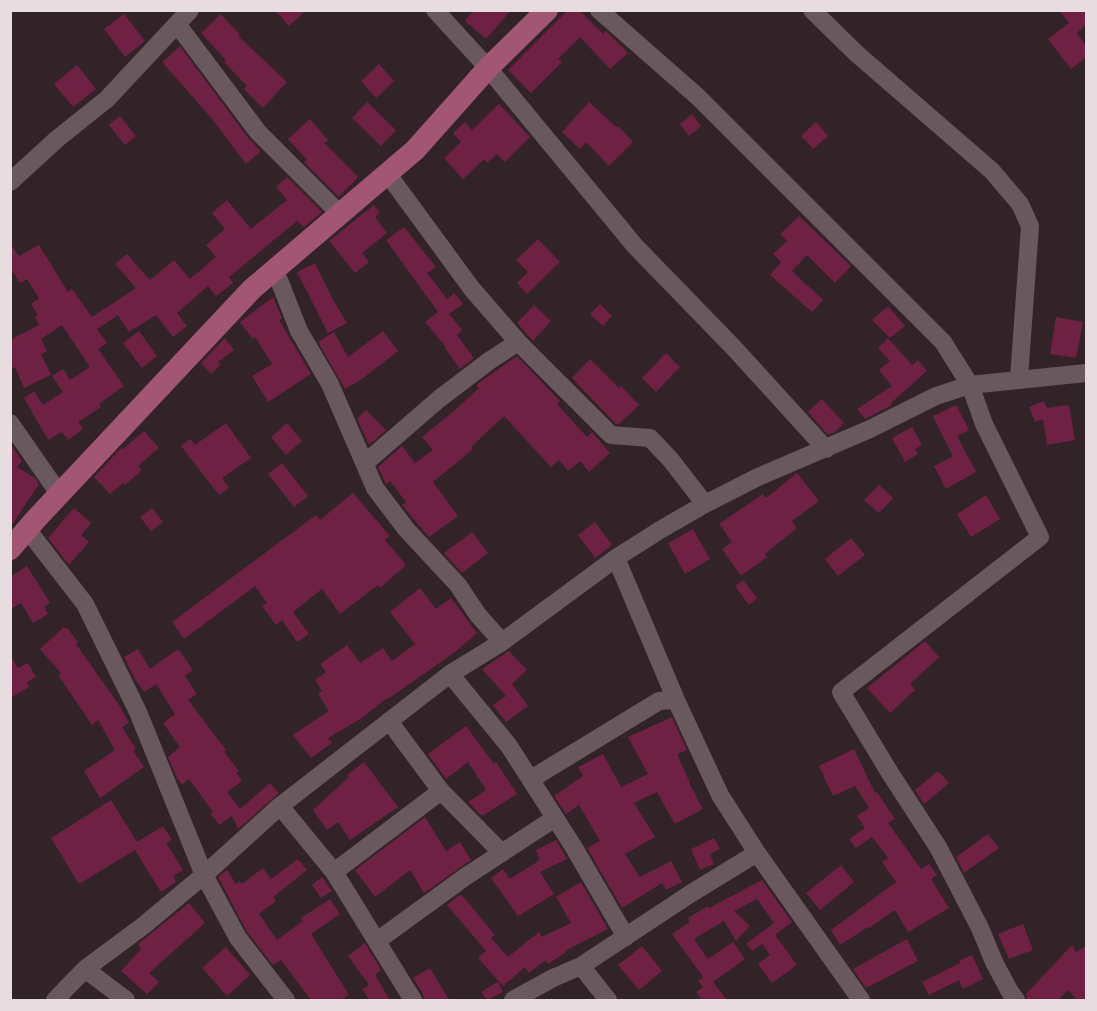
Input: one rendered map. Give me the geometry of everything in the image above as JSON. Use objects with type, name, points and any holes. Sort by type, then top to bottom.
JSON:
[{"type":"main road","points":[[10,549],[252,289],[415,150],[488,68],[547,10]]},
{"type":"street","points":[[10,182],[107,99],[190,10]]},
{"type":"street","points":[[435,10],[488,68],[635,246],[734,348],[826,448]]},
{"type":"street","points":[[599,10],[698,97],[943,342],[970,385],[984,424],[1040,537],[841,692],[938,847],[976,920],[994,963],[1016,1000]]},
{"type":"street","points":[[812,10],[857,54],[992,171],[1020,204],[1030,226],[1020,378]]},
{"type":"street","points":[[177,24],[258,132],[340,214]]},
{"type":"street","points":[[387,174],[472,289],[518,342],[611,435],[650,438],[670,459],[705,504]]},
{"type":"street","points":[[274,271],[299,331],[330,384],[375,488],[422,547],[458,585],[478,615],[502,642]]},
{"type":"street","points":[[365,463],[440,399],[518,342]]},
{"type":"street","points":[[55,1000],[85,969],[143,926],[204,875],[280,806],[450,674],[502,642],[616,558],[705,504],[758,477],[936,396],[970,385],[1020,378],[1086,373]]},
{"type":"street","points":[[10,423],[60,495]]},
{"type":"street","points":[[27,529],[85,604],[138,712],[204,875],[238,938],[286,1000]]},
{"type":"street","points":[[616,558],[676,700],[720,795],[851,997]]},
{"type":"street","points":[[450,674],[509,746],[626,937]]},
{"type":"street","points":[[531,779],[658,701],[676,700]]},
{"type":"street","points":[[389,721],[441,791],[502,853]]},
{"type":"street","points":[[334,872],[441,791]]},
{"type":"street","points":[[280,806],[334,872],[413,1000]]},
{"type":"street","points":[[377,941],[465,877],[555,818]]},
{"type":"street","points":[[513,1000],[581,966],[757,854]]},
{"type":"street","points":[[581,966],[608,1000]]},
{"type":"street","points":[[85,969],[126,1000]]},
{"type":"building","points":[[275,10],[306,10],[289,26]]},
{"type":"building","points":[[474,10],[511,10],[486,39],[465,21]]},
{"type":"building","points":[[568,10],[579,10],[603,34],[606,31],[628,53],[610,69],[580,37],[558,59],[562,62],[531,93],[508,70]]},
{"type":"building","points":[[1059,10],[1086,10],[1086,24],[1077,33],[1086,46],[1086,57],[1071,69],[1048,39],[1069,23]]},
{"type":"building","points":[[124,14],[145,41],[125,57],[104,29]]},
{"type":"building","points":[[221,14],[240,35],[238,36],[287,82],[263,108],[244,89],[247,86],[201,33]]},
{"type":"building","points":[[180,46],[249,139],[261,151],[246,164],[213,120],[162,62]]},
{"type":"building","points":[[379,64],[394,81],[376,98],[361,81]]},
{"type":"building","points":[[77,65],[96,89],[73,107],[54,84]]},
{"type":"building","points":[[367,102],[396,130],[381,146],[352,118]]},
{"type":"building","points":[[589,102],[633,142],[609,166],[586,142],[580,149],[562,132]]},
{"type":"building","points":[[499,104],[530,137],[505,162],[497,154],[487,163],[484,159],[463,179],[444,158],[461,142],[453,133],[465,122],[472,130]]},
{"type":"building","points":[[692,114],[701,126],[689,136],[680,124]]},
{"type":"building","points":[[120,116],[136,136],[125,145],[109,125]]},
{"type":"building","points":[[310,119],[328,140],[324,143],[358,177],[339,197],[304,162],[307,160],[288,139]]},
{"type":"building","points":[[816,122],[828,136],[813,149],[801,136]]},
{"type":"building","points":[[287,177],[322,212],[304,227],[297,221],[229,277],[233,283],[216,296],[208,286],[177,313],[187,326],[173,337],[156,315],[129,332],[118,315],[97,329],[107,343],[98,349],[124,386],[99,404],[101,407],[78,422],[83,429],[68,440],[62,432],[48,440],[24,398],[34,391],[43,405],[63,392],[52,376],[63,369],[70,380],[90,367],[62,325],[41,339],[47,351],[41,354],[51,375],[24,388],[15,367],[10,369],[10,340],[39,325],[35,317],[38,315],[31,304],[39,298],[27,279],[20,283],[10,267],[10,243],[19,256],[39,245],[68,292],[72,289],[92,317],[136,288],[115,264],[127,254],[150,280],[174,260],[190,279],[216,257],[206,245],[225,229],[212,213],[227,200],[251,229],[287,200],[276,187]]},
{"type":"building","points":[[374,205],[380,213],[375,217],[387,233],[362,253],[369,262],[355,273],[329,241]]},
{"type":"building","points":[[799,216],[851,266],[835,283],[807,255],[792,271],[823,300],[812,312],[770,275],[781,262],[773,254],[787,241],[780,234]]},
{"type":"building","points":[[404,227],[436,267],[427,273],[447,299],[454,293],[463,304],[449,314],[462,330],[457,335],[474,358],[460,369],[446,347],[425,322],[438,312],[386,240]]},
{"type":"building","points":[[538,239],[560,262],[527,294],[517,283],[528,272],[516,260]]},
{"type":"building","points":[[315,263],[347,323],[328,333],[297,272]]},
{"type":"building","points":[[273,297],[282,318],[279,320],[311,374],[268,402],[252,376],[272,364],[255,337],[253,339],[240,322]]},
{"type":"building","points":[[600,304],[612,316],[603,326],[590,314]]},
{"type":"building","points":[[534,305],[551,321],[533,341],[517,323]]},
{"type":"building","points":[[888,306],[905,326],[890,338],[872,320]]},
{"type":"building","points":[[1056,317],[1083,322],[1076,358],[1050,354]]},
{"type":"building","points":[[139,331],[157,356],[142,368],[123,343]]},
{"type":"building","points":[[383,331],[398,351],[345,389],[318,342],[334,332],[348,357]]},
{"type":"building","points":[[225,338],[234,350],[218,362],[221,364],[211,374],[201,363]]},
{"type":"building","points":[[888,338],[912,365],[918,360],[927,371],[891,403],[892,405],[865,419],[857,409],[892,386],[879,370],[890,361],[878,348]]},
{"type":"building","points":[[666,353],[680,367],[656,392],[642,378]]},
{"type":"building","points":[[517,356],[560,401],[557,404],[587,437],[592,432],[610,453],[589,472],[580,461],[568,471],[559,460],[551,467],[504,416],[471,447],[473,449],[433,482],[458,516],[429,537],[402,505],[406,502],[390,481],[386,484],[378,467],[402,446],[415,463],[433,450],[422,437],[479,388],[476,385]]},
{"type":"building","points":[[590,359],[639,405],[619,424],[616,424],[572,378]]},
{"type":"building","points":[[822,399],[844,423],[828,435],[808,412]]},
{"type":"building","points":[[1044,401],[1047,408],[1069,405],[1075,440],[1047,445],[1043,419],[1035,422],[1029,407]]},
{"type":"building","points":[[956,405],[969,430],[957,436],[976,472],[946,489],[934,466],[953,456],[933,416]]},
{"type":"building","points":[[366,410],[386,430],[369,445],[357,418]]},
{"type":"building","points":[[226,423],[251,458],[222,478],[229,488],[219,495],[181,446],[190,439],[195,445]]},
{"type":"building","points":[[287,423],[302,441],[286,455],[271,437]]},
{"type":"building","points":[[912,427],[922,445],[915,449],[918,454],[905,462],[892,438]]},
{"type":"building","points":[[144,431],[159,448],[138,466],[142,470],[110,494],[94,477],[121,448],[123,449]]},
{"type":"building","points":[[10,443],[22,461],[17,467],[35,478],[39,484],[10,528]]},
{"type":"building","points":[[282,463],[308,496],[294,507],[268,474]]},
{"type":"building","points":[[797,473],[819,501],[792,521],[797,528],[765,554],[767,557],[741,576],[722,549],[732,542],[719,524],[763,494],[766,498]]},
{"type":"building","points":[[879,485],[893,498],[879,513],[864,500]]},
{"type":"building","points":[[353,493],[390,536],[385,540],[406,565],[380,588],[378,585],[340,614],[322,589],[293,612],[309,634],[297,642],[282,620],[276,625],[262,606],[267,603],[255,586],[184,639],[172,622],[316,515],[320,520]]},
{"type":"building","points":[[986,495],[1000,519],[971,537],[957,514]]},
{"type":"building","points":[[74,508],[91,523],[81,535],[89,542],[69,565],[48,538]]},
{"type":"building","points":[[152,508],[163,522],[151,531],[140,517]]},
{"type":"building","points":[[595,522],[612,545],[595,558],[578,535]]},
{"type":"building","points":[[693,529],[710,559],[685,574],[668,543]]},
{"type":"building","points":[[472,532],[488,553],[462,573],[444,553]]},
{"type":"building","points":[[851,538],[865,555],[838,576],[825,559]]},
{"type":"building","points":[[27,566],[50,603],[44,607],[48,614],[33,623],[21,603],[10,609],[10,577]]},
{"type":"building","points":[[743,580],[757,598],[749,605],[735,586]]},
{"type":"building","points":[[420,588],[436,609],[451,598],[477,633],[455,652],[387,698],[362,718],[328,738],[332,743],[311,758],[293,735],[329,711],[318,694],[322,691],[315,680],[326,672],[320,664],[347,645],[360,663],[383,648],[392,661],[415,644],[390,612]]},
{"type":"building","points":[[63,628],[67,628],[78,642],[76,644],[119,705],[129,723],[122,727],[136,749],[133,751],[144,767],[100,798],[84,771],[115,750],[98,720],[92,725],[58,675],[61,673],[40,649]]},
{"type":"building","points":[[925,641],[939,657],[910,684],[915,690],[890,713],[867,688]]},
{"type":"building","points":[[138,649],[150,669],[178,649],[193,670],[185,676],[197,694],[188,700],[239,771],[236,773],[242,781],[227,792],[240,809],[270,783],[279,793],[238,829],[232,816],[219,825],[211,814],[213,812],[189,779],[182,785],[177,778],[168,757],[180,747],[163,723],[175,714],[156,684],[144,692],[135,679],[124,657]]},
{"type":"building","points":[[509,651],[527,670],[512,684],[528,706],[506,722],[493,705],[506,696],[482,669]]},
{"type":"building","points":[[10,655],[18,668],[28,663],[36,677],[27,682],[29,687],[10,698]]},
{"type":"building","points":[[672,717],[687,750],[677,754],[703,809],[675,824],[657,792],[634,803],[655,837],[625,854],[640,877],[671,861],[682,882],[666,890],[662,883],[622,908],[587,848],[600,841],[579,805],[566,814],[554,796],[583,776],[578,767],[603,754],[621,787],[648,774],[628,737]]},
{"type":"building","points":[[466,726],[494,764],[496,762],[517,794],[482,816],[468,802],[486,790],[468,762],[446,779],[428,754]]},
{"type":"building","points":[[854,749],[875,793],[877,792],[895,819],[888,823],[921,869],[929,864],[937,875],[931,879],[949,908],[908,932],[895,910],[840,945],[831,930],[896,882],[882,862],[888,858],[872,837],[856,848],[849,839],[865,828],[857,816],[869,808],[855,786],[833,796],[819,766]]},
{"type":"building","points":[[364,762],[398,807],[350,840],[338,822],[327,830],[313,810],[349,777],[347,775]]},
{"type":"building","points":[[938,771],[949,783],[924,804],[915,790]]},
{"type":"building","points":[[111,800],[137,842],[163,826],[172,840],[166,843],[183,870],[173,876],[176,882],[161,892],[135,850],[79,884],[51,838]]},
{"type":"building","points":[[425,817],[446,851],[460,842],[471,860],[424,893],[410,870],[375,897],[355,870]]},
{"type":"building","points":[[988,834],[999,848],[964,873],[956,857]]},
{"type":"building","points":[[714,838],[720,849],[710,854],[714,864],[700,870],[691,849]]},
{"type":"building","points":[[556,840],[567,859],[540,872],[554,894],[518,916],[491,878],[503,869],[510,879],[540,860],[536,850]]},
{"type":"building","points":[[298,859],[307,870],[273,897],[276,901],[259,914],[277,940],[303,921],[301,918],[330,899],[340,914],[311,934],[349,995],[340,1000],[311,1000],[281,960],[273,965],[247,932],[218,877],[227,870],[236,884],[240,881],[242,884],[263,868],[271,879]]},
{"type":"building","points":[[841,865],[854,882],[820,910],[806,893]]},
{"type":"building","points":[[322,877],[332,891],[321,898],[312,885]]},
{"type":"building","points":[[762,880],[792,922],[775,935],[797,965],[772,983],[758,964],[770,955],[762,944],[752,951],[746,944],[774,923],[757,899],[734,911],[750,926],[736,941],[724,921],[694,939],[708,959],[733,942],[745,959],[713,982],[727,1000],[702,1000],[696,992],[703,987],[698,981],[703,977],[672,934],[690,922],[688,918],[708,906],[709,908]]},
{"type":"building","points":[[581,882],[608,929],[565,951],[548,964],[546,960],[529,973],[525,967],[503,986],[478,958],[486,951],[447,905],[461,894],[495,935],[491,938],[508,957],[539,932],[542,937],[571,923],[556,897]]},
{"type":"building","points":[[189,903],[205,923],[149,973],[159,982],[147,994],[121,971],[141,949],[138,944]]},
{"type":"building","points":[[1023,924],[1033,950],[1009,959],[998,934]]},
{"type":"building","points":[[907,939],[918,961],[866,988],[853,969]]},
{"type":"building","points":[[365,943],[381,970],[375,975],[390,1000],[369,1000],[362,989],[369,985],[348,956]]},
{"type":"building","points":[[1072,945],[1076,952],[1086,946],[1086,1000],[1077,1000],[1068,990],[1058,1000],[1027,1000],[1026,994]]},
{"type":"building","points":[[642,946],[662,971],[639,990],[618,965]]},
{"type":"building","points":[[226,947],[250,975],[227,996],[202,968]]},
{"type":"building","points":[[972,955],[983,979],[963,989],[959,980],[929,995],[922,982]]},
{"type":"building","points":[[430,968],[449,1000],[424,1000],[413,978]]},
{"type":"building","points":[[498,982],[503,992],[487,1000],[481,992]]}]
